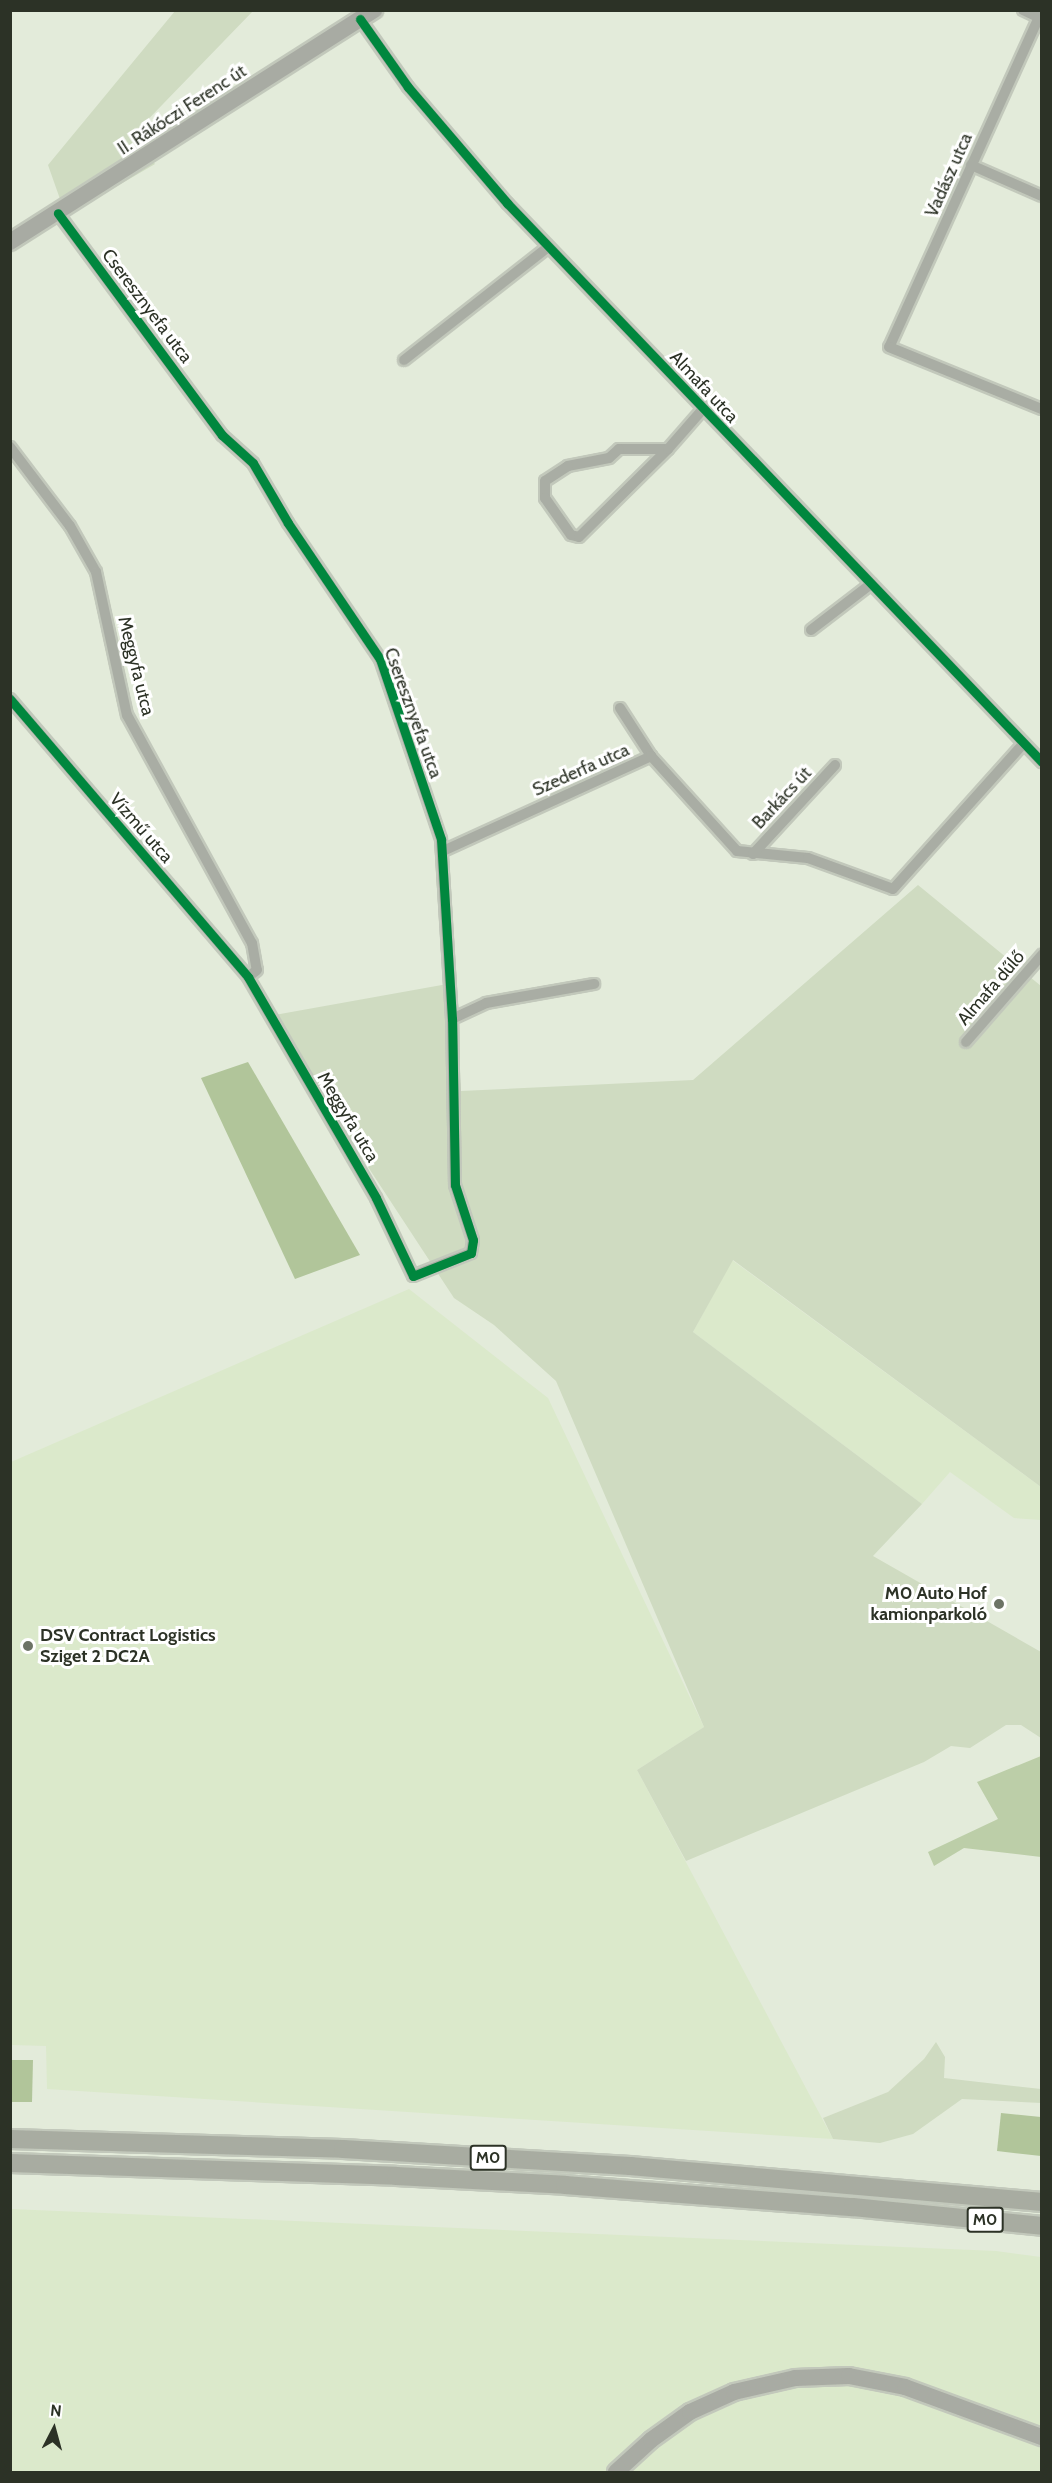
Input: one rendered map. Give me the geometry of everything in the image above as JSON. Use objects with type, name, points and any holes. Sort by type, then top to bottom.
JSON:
[{"type":"highway","name":"M0","points":[[10,2139],[331,2149],[630,2166],[1041,2202]]},
{"type":"highway","name":"M0","points":[[10,2163],[554,2185],[853,2207],[1041,2226]]},
{"type":"main road","name":"II. Rákóczi Ferenc út","points":[[10,242],[367,15]]},
{"type":"main road","points":[[616,2472],[651,2440],[690,2412],[765,2383],[849,2376],[928,2394],[1012,2428],[1041,2437]]},
{"type":"main road","points":[[1012,2428],[1041,2446]]},
{"type":"street","points":[[1023,10],[1040,18]]},
{"type":"street","name":"Almafa utca","points":[[367,15],[408,87],[548,247],[1041,762]]},
{"type":"street","name":"Vadász utca","points":[[1040,18],[889,347],[1041,409]]},
{"type":"street","points":[[971,165],[1041,196]]},
{"type":"street","name":"Cseresznyefa utca","points":[[58,213],[222,435],[253,464],[268,484],[288,523],[380,659],[442,851],[452,1019],[455,1185],[474,1249]]},
{"type":"street","points":[[404,360],[548,247]]},
{"type":"street","points":[[668,449],[619,449],[609,458],[568,466],[545,481],[545,498],[570,535],[579,537],[668,449],[703,410]]},
{"type":"street","name":"Meggyfa utca","points":[[10,447],[70,526],[96,572],[127,715],[252,943],[257,970],[248,977],[376,1198],[413,1275],[463,1257],[474,1249]]},
{"type":"street","points":[[811,630],[871,584]]},
{"type":"street","name":"Vízmű utca","points":[[10,699],[248,977]]},
{"type":"street","points":[[620,708],[651,756]]},
{"type":"street","name":"Szederfa utca","points":[[442,851],[651,756],[724,841],[737,851],[808,858],[893,889],[1023,744]]},
{"type":"street","name":"Barkács út","points":[[753,854],[835,765]]},
{"type":"street","name":"Almafa dűlő","points":[[966,1042],[1041,955]]},
{"type":"street","points":[[452,1019],[486,1003],[594,984]]},
{"type":"shaded area","points":[[175,11],[253,11],[133,135],[155,164],[66,216],[48,165]]},
{"type":"shaded area","points":[[918,885],[1041,986],[1041,1487],[733,1260],[693,1332],[922,1504],[873,1556],[1041,1652],[1041,1738],[1021,1725],[1006,1725],[970,1748],[951,1746],[924,1762],[686,1861],[637,1770],[704,1727],[556,1381],[494,1325],[454,1298],[269,1016],[453,983],[461,1091],[693,1080]]},
{"type":"shaded area","points":[[248,1062],[360,1255],[295,1279],[201,1078]]},
{"type":"shaded area","points":[[732,1260],[1041,1487],[1041,1520],[1014,1518],[950,1472],[922,1504],[693,1332]]},
{"type":"shaded area","points":[[409,1289],[548,1398],[704,1727],[637,1770],[833,2139],[47,2089],[46,2046],[11,2045],[11,1462]]},
{"type":"shaded area","points":[[1041,1756],[1041,1857],[964,1848],[934,1866],[928,1852],[998,1819],[977,1782]]},
{"type":"shaded area","points":[[936,2042],[945,2057],[944,2078],[1041,2089],[1041,2103],[962,2099],[913,2134],[880,2143],[833,2139],[823,2118],[888,2092],[924,2059]]},
{"type":"shaded area","points":[[11,2060],[33,2060],[32,2102],[11,2102]]},
{"type":"shaded area","points":[[1001,2113],[1041,2117],[1041,2156],[997,2151]]},
{"type":"shaded area","points":[[11,2209],[996,2251],[1041,2257],[1041,2472],[11,2472]]},
{"type":"cycle path","points":[[360,19],[408,87],[507,203],[1042,762]]},
{"type":"cycle path","points":[[10,699],[248,977],[376,1198],[413,1276],[471,1253],[473,1240],[455,1185],[452,1019],[441,839],[380,659],[288,523],[253,463],[222,435],[58,213]]},
{"type":"place","name":"M0 Auto Hof kamionparkoló","points":[[999,1604]]},
{"type":"place","name":"DSV Contract Logistics Sziget 2 DC2A","points":[[28,1646]]}]
